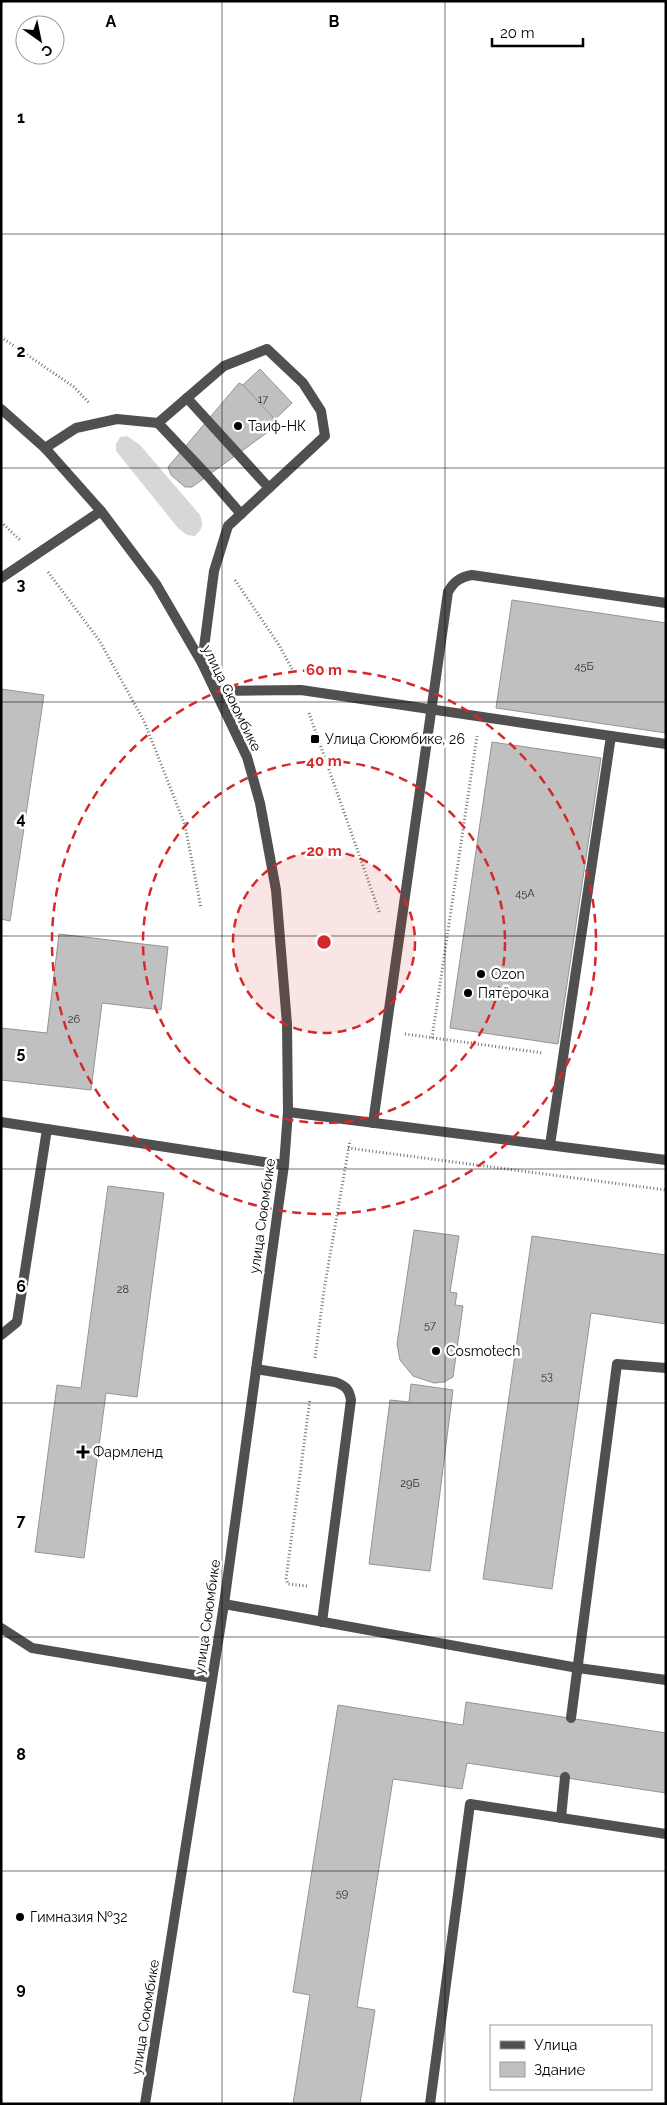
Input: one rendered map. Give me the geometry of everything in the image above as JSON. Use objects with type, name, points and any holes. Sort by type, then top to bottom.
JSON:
[{"type":"street","points":[[158,423],[224,366],[267,350],[303,383],[321,411],[325,436],[228,526],[214,571],[202,663]]},
{"type":"street","points":[[187,398],[269,488]]},
{"type":"street","name":"улица Сююмбике","points":[[1,409],[44,448],[101,511],[156,584],[202,663],[247,757],[260,803],[276,890],[287,1024],[288,1112],[284,1165],[224,1604],[145,2104]]},
{"type":"street","points":[[44,448],[76,428],[117,419],[158,423],[241,514]]},
{"type":"street","points":[[1,578],[101,511]]},
{"type":"street","points":[[373,1123],[448,592],[452,585],[461,577],[472,575],[666,602]]},
{"type":"street","points":[[216,691],[301,690],[666,744]]},
{"type":"street","points":[[550,1145],[612,736]]},
{"type":"street","points":[[288,1112],[666,1160]]},
{"type":"street","points":[[1,1122],[284,1165]]},
{"type":"street","points":[[1,1335],[17,1322],[47,1129]]},
{"type":"street","points":[[571,1718],[617,1364],[666,1368]]},
{"type":"street","points":[[256,1369],[335,1382],[346,1387],[351,1400],[322,1622]]},
{"type":"street","points":[[224,1604],[578,1668],[666,1680]]},
{"type":"street","points":[[1,1628],[32,1648],[212,1678]]},
{"type":"street","points":[[561,1818],[565,1777]]},
{"type":"street","points":[[430,2104],[470,1804],[666,1834]]},
{"type":"path","points":[[1,337],[74,387],[106,422]]},
{"type":"path","points":[[1,522],[36,555],[99,640],[144,721],[185,825],[201,908]]},
{"type":"path","points":[[219,556],[291,666],[382,919]]},
{"type":"path","points":[[432,1038],[480,716]]},
{"type":"path","points":[[386,1032],[563,1055]]},
{"type":"path","points":[[325,1588],[288,1584],[286,1579],[324,1290],[353,1120]]},
{"type":"path","points":[[348,1148],[666,1190]]},
{"type":"shaded area","points":[[127,436],[140,445],[200,515],[202,527],[195,536],[187,535],[178,528],[116,451],[116,444],[120,437]]},
{"type":"building","points":[[260,369],[292,403],[266,428],[233,394]]},
{"type":"building","points":[[239,383],[279,424],[192,487],[185,487],[171,475],[168,467]]},
{"type":"building","points":[[512,600],[666,623],[666,733],[496,708]]},
{"type":"building","points":[[1,689],[44,695],[10,921],[1,919]]},
{"type":"building","points":[[492,742],[601,758],[558,1044],[450,1028]]},
{"type":"building","points":[[59,934],[168,947],[161,1010],[102,1003],[91,1090],[1,1080],[1,1028],[47,1033]]},
{"type":"building","points":[[108,1186],[164,1193],[137,1397],[106,1393],[84,1558],[35,1552],[57,1385],[81,1388]]},
{"type":"building","points":[[414,1230],[459,1236],[450,1292],[457,1293],[455,1305],[463,1306],[453,1377],[444,1382],[434,1383],[413,1376],[400,1360],[397,1344]]},
{"type":"building","points":[[532,1236],[666,1255],[666,1324],[591,1313],[552,1589],[483,1579]]},
{"type":"building","points":[[411,1384],[453,1390],[430,1571],[369,1564],[390,1400],[409,1402]]},
{"type":"building","points":[[466,1702],[666,1733],[666,1793],[467,1763],[462,1789],[393,1779],[357,2007],[375,2010],[360,2104],[293,2104],[310,1995],[293,1992],[338,1705],[463,1725]]},
{"type":"place","name":"Таиф-НК","points":[[238,426]]},
{"type":"place","name":"Улица Сююмбике, 26","points":[[315,739]]},
{"type":"place","name":"Ozon","points":[[481,974]]},
{"type":"place","name":"Пятёрочка","points":[[468,993]]},
{"type":"place","name":"Cosmotech","points":[[436,1351]]},
{"type":"place","name":"Фармленд","points":[[83,1452]]},
{"type":"place","name":"Гимназия №32","points":[[20,1917]]}]
